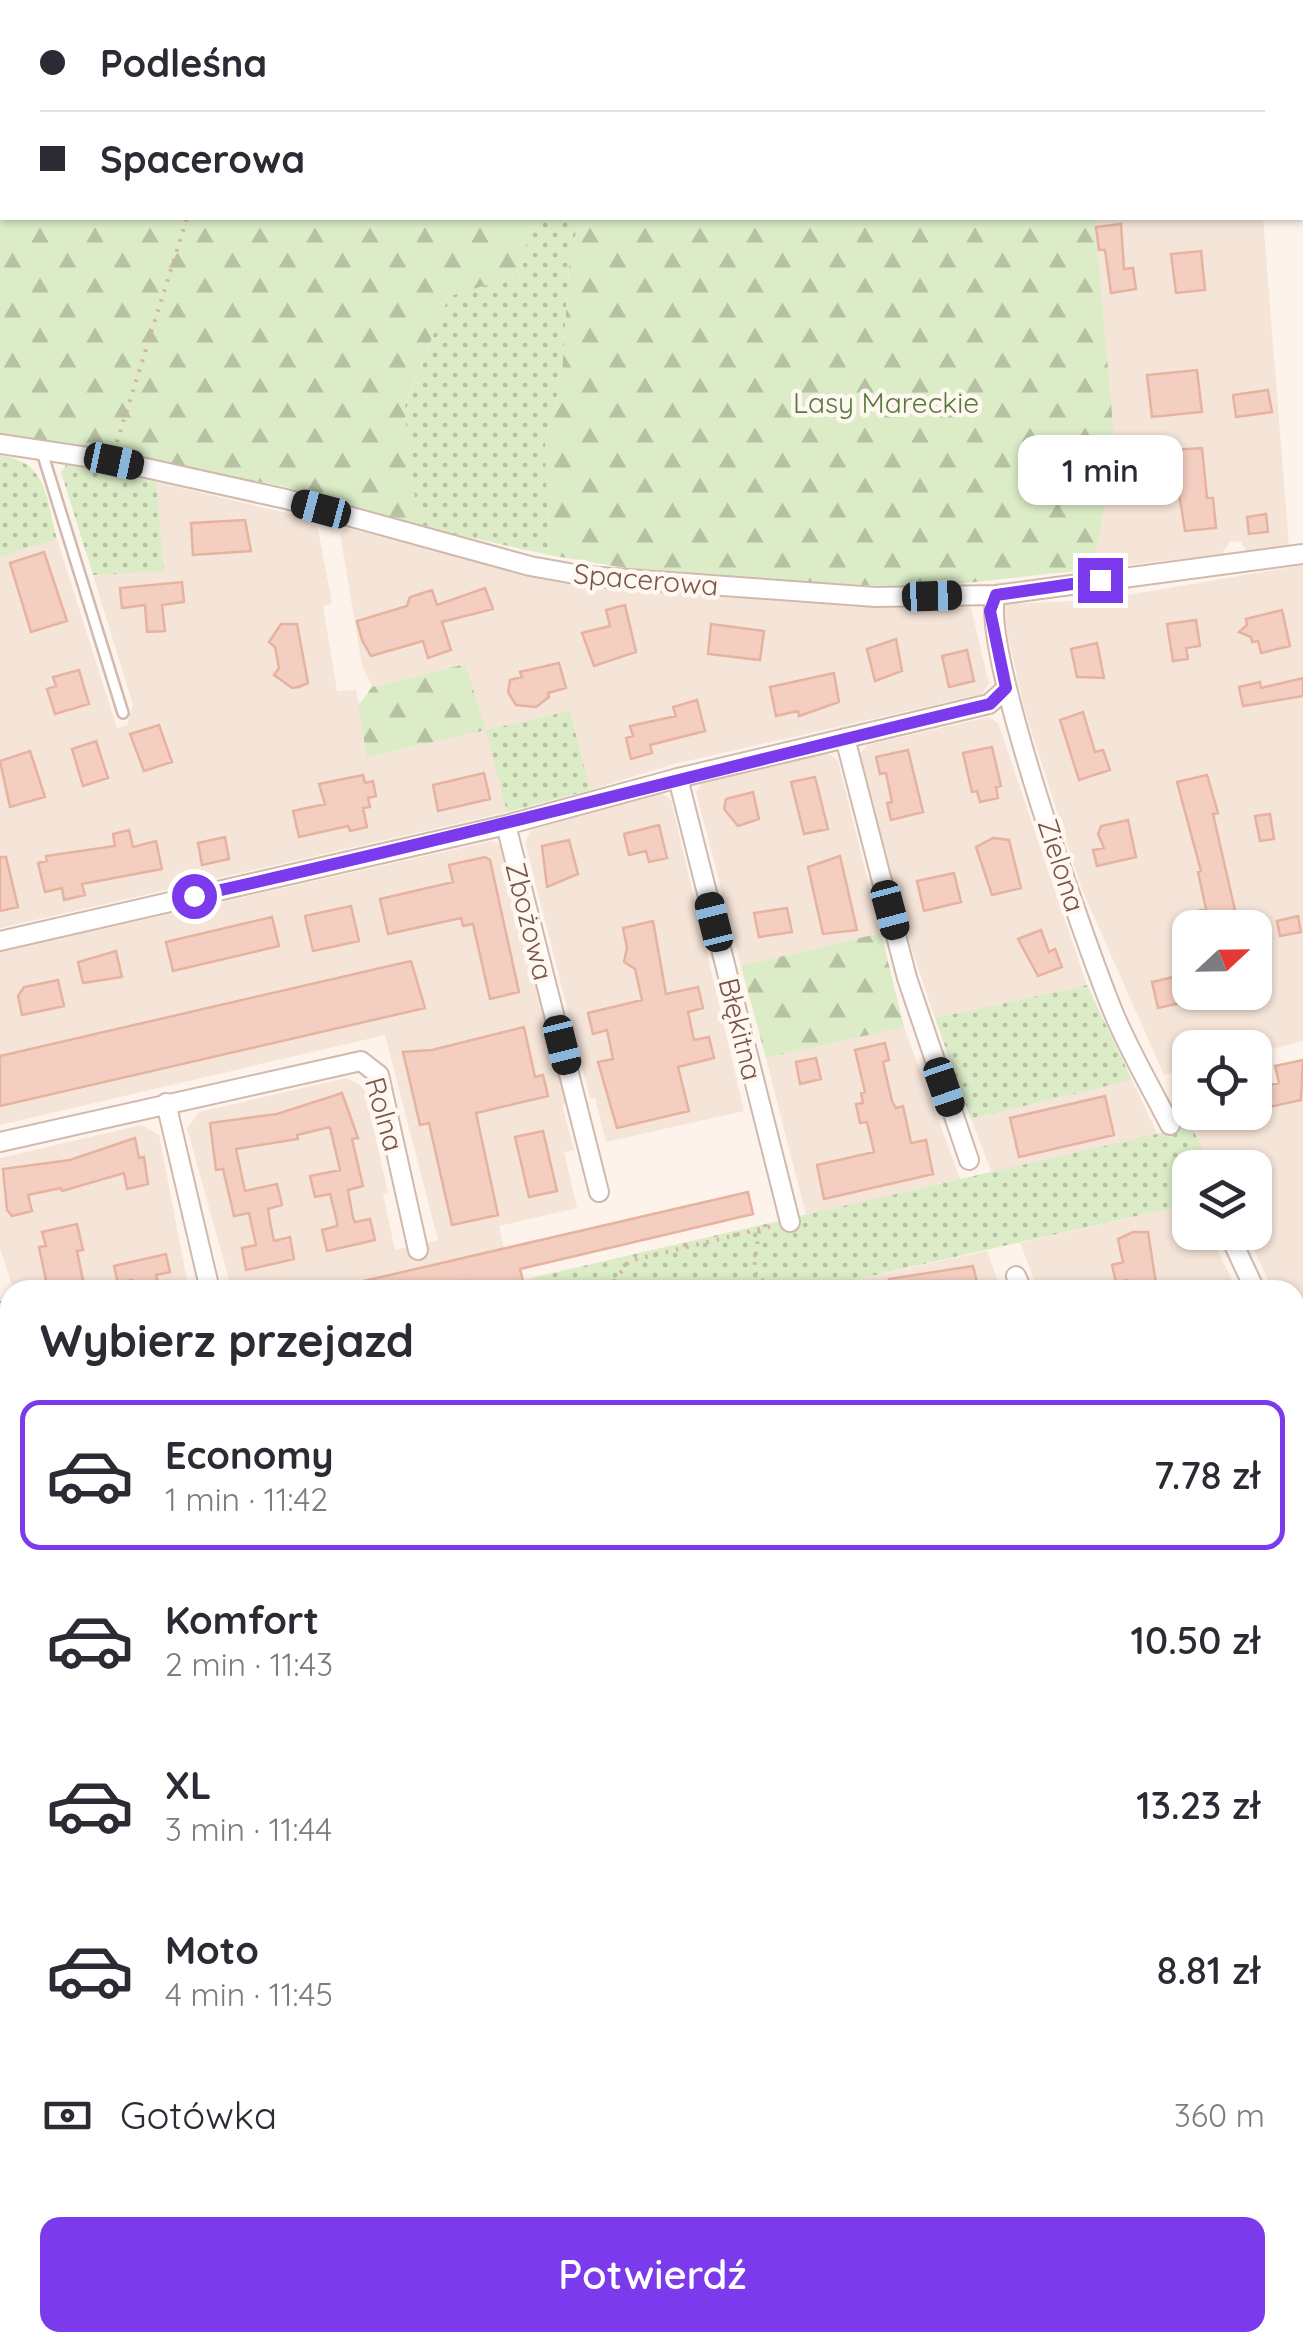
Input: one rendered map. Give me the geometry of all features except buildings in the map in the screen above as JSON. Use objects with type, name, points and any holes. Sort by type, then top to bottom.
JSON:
[{"type":"street","name":"Spacerowa","points":[[0,444],[114,461],[286,499],[530,566],[586,576],[876,598],[996,595],[1303,554]]},
{"type":"street","name":"Zielona","points":[[996,595],[990,611],[1006,688],[1067,884],[1113,1012],[1170,1125]]},
{"type":"street","points":[[0,941],[506,825],[678,778],[990,704],[1006,688]]},
{"type":"street","points":[[845,738],[908,978],[969,1160]]},
{"type":"street","name":"Błękitna","points":[[678,778],[790,1222]]},
{"type":"street","name":"Zbożowa","points":[[506,825],[599,1192]]},
{"type":"street","name":"Rolna","points":[[0,1142],[352,1062],[370,1064],[379,1075],[418,1250]]},
{"type":"street","points":[[166,1104],[208,1280]]},
{"type":"street","points":[[1236,1250],[1250,1280]]},
{"type":"lane","points":[[42,452],[123,713]]},
{"type":"path","points":[[114,461],[135,372],[185,220]]},
{"type":"path","points":[[615,1280],[629,1261],[790,1222]]},
{"type":"path","points":[[759,1230],[760,1247],[754,1269],[761,1280]]},
{"type":"shaded area","points":[[1095,220],[1263,220],[1289,546],[1247,551],[1241,542],[1230,541],[1222,554],[1093,569],[1115,448]]},
{"type":"shaded area","points":[[156,482],[308,518],[318,529],[332,604],[323,606],[337,691],[356,690],[368,757],[486,730],[464,664],[372,687],[362,665],[340,534],[347,528],[568,584],[901,607],[970,604],[989,684],[982,694],[674,764],[590,790],[570,712],[487,730],[507,812],[0,928],[0,557],[57,539],[117,728],[127,725],[133,705],[93,575],[164,570]]},
{"type":"shaded area","points":[[1303,565],[1303,1041],[1272,1049],[1272,1030],[1172,1030],[1172,1073],[1164,1075],[1081,887],[1024,708],[1001,604],[1099,600]]},
{"type":"shaded area","points":[[989,717],[998,723],[1087,985],[935,1018],[904,927],[860,754],[867,745]]},
{"type":"shaded area","points":[[828,753],[838,761],[881,933],[741,966],[696,792],[703,781]]},
{"type":"shaded area","points":[[660,792],[671,800],[744,1111],[606,1142],[595,1098],[590,1098],[525,842],[532,830]]},
{"type":"shaded area","points":[[492,841],[504,846],[568,1104],[562,1105],[574,1150],[564,1152],[577,1208],[499,1226],[512,1280],[229,1280],[187,1128],[199,1112],[347,1078],[364,1088],[388,1192],[383,1194],[395,1250],[438,1240],[385,1035],[0,1125],[0,952]]},
{"type":"shaded area","points":[[904,1027],[960,1179],[806,1215],[766,1058]]},
{"type":"shaded area","points":[[1132,1080],[1158,1135],[992,1173],[971,1119]]},
{"type":"shaded area","points":[[1303,1100],[1303,1280],[1268,1280],[1254,1250],[1272,1250],[1272,1150],[1203,1150],[1193,1130],[1272,1130],[1272,1107]]},
{"type":"shaded area","points":[[141,1125],[159,1135],[187,1280],[11,1280],[0,1249],[0,1158]]},
{"type":"shaded area","points":[[1172,1208],[1172,1250],[1217,1250],[1232,1280],[1034,1280],[1020,1243]]},
{"type":"shaded area","points":[[987,1251],[997,1280],[855,1280]]},
{"type":"green space","points":[[0,220],[531,220],[521,275],[449,296],[404,407],[418,526],[283,486],[0,435]]},
{"type":"green space","points":[[531,220],[579,220],[569,267],[562,374],[545,445],[549,555],[418,526],[404,408],[449,296],[521,275]]},
{"type":"green space","name":"Lasy Mareckie","points":[[579,220],[1095,220],[1115,448],[1093,569],[920,588],[661,574],[549,555],[545,445],[562,374],[569,267]]},
{"type":"green space","points":[[0,455],[16,459],[36,474],[47,496],[57,539],[0,557]]},
{"type":"green space","points":[[67,464],[156,482],[164,571],[93,575],[61,472]]},
{"type":"green space","points":[[465,664],[486,730],[367,757],[358,706],[372,687]]},
{"type":"green space","points":[[570,711],[590,790],[507,812],[486,730]]},
{"type":"green space","points":[[881,933],[904,1027],[766,1058],[741,966]]},
{"type":"green space","points":[[1087,985],[1132,1080],[971,1119],[935,1018]]},
{"type":"green space","points":[[1174,1130],[1193,1130],[1203,1150],[1172,1150],[1172,1208],[853,1280],[535,1277]]},
{"type":"route","points":[[194,896],[506,825],[678,778],[996,702],[1006,688],[990,611],[996,595],[1100,580]]}]
